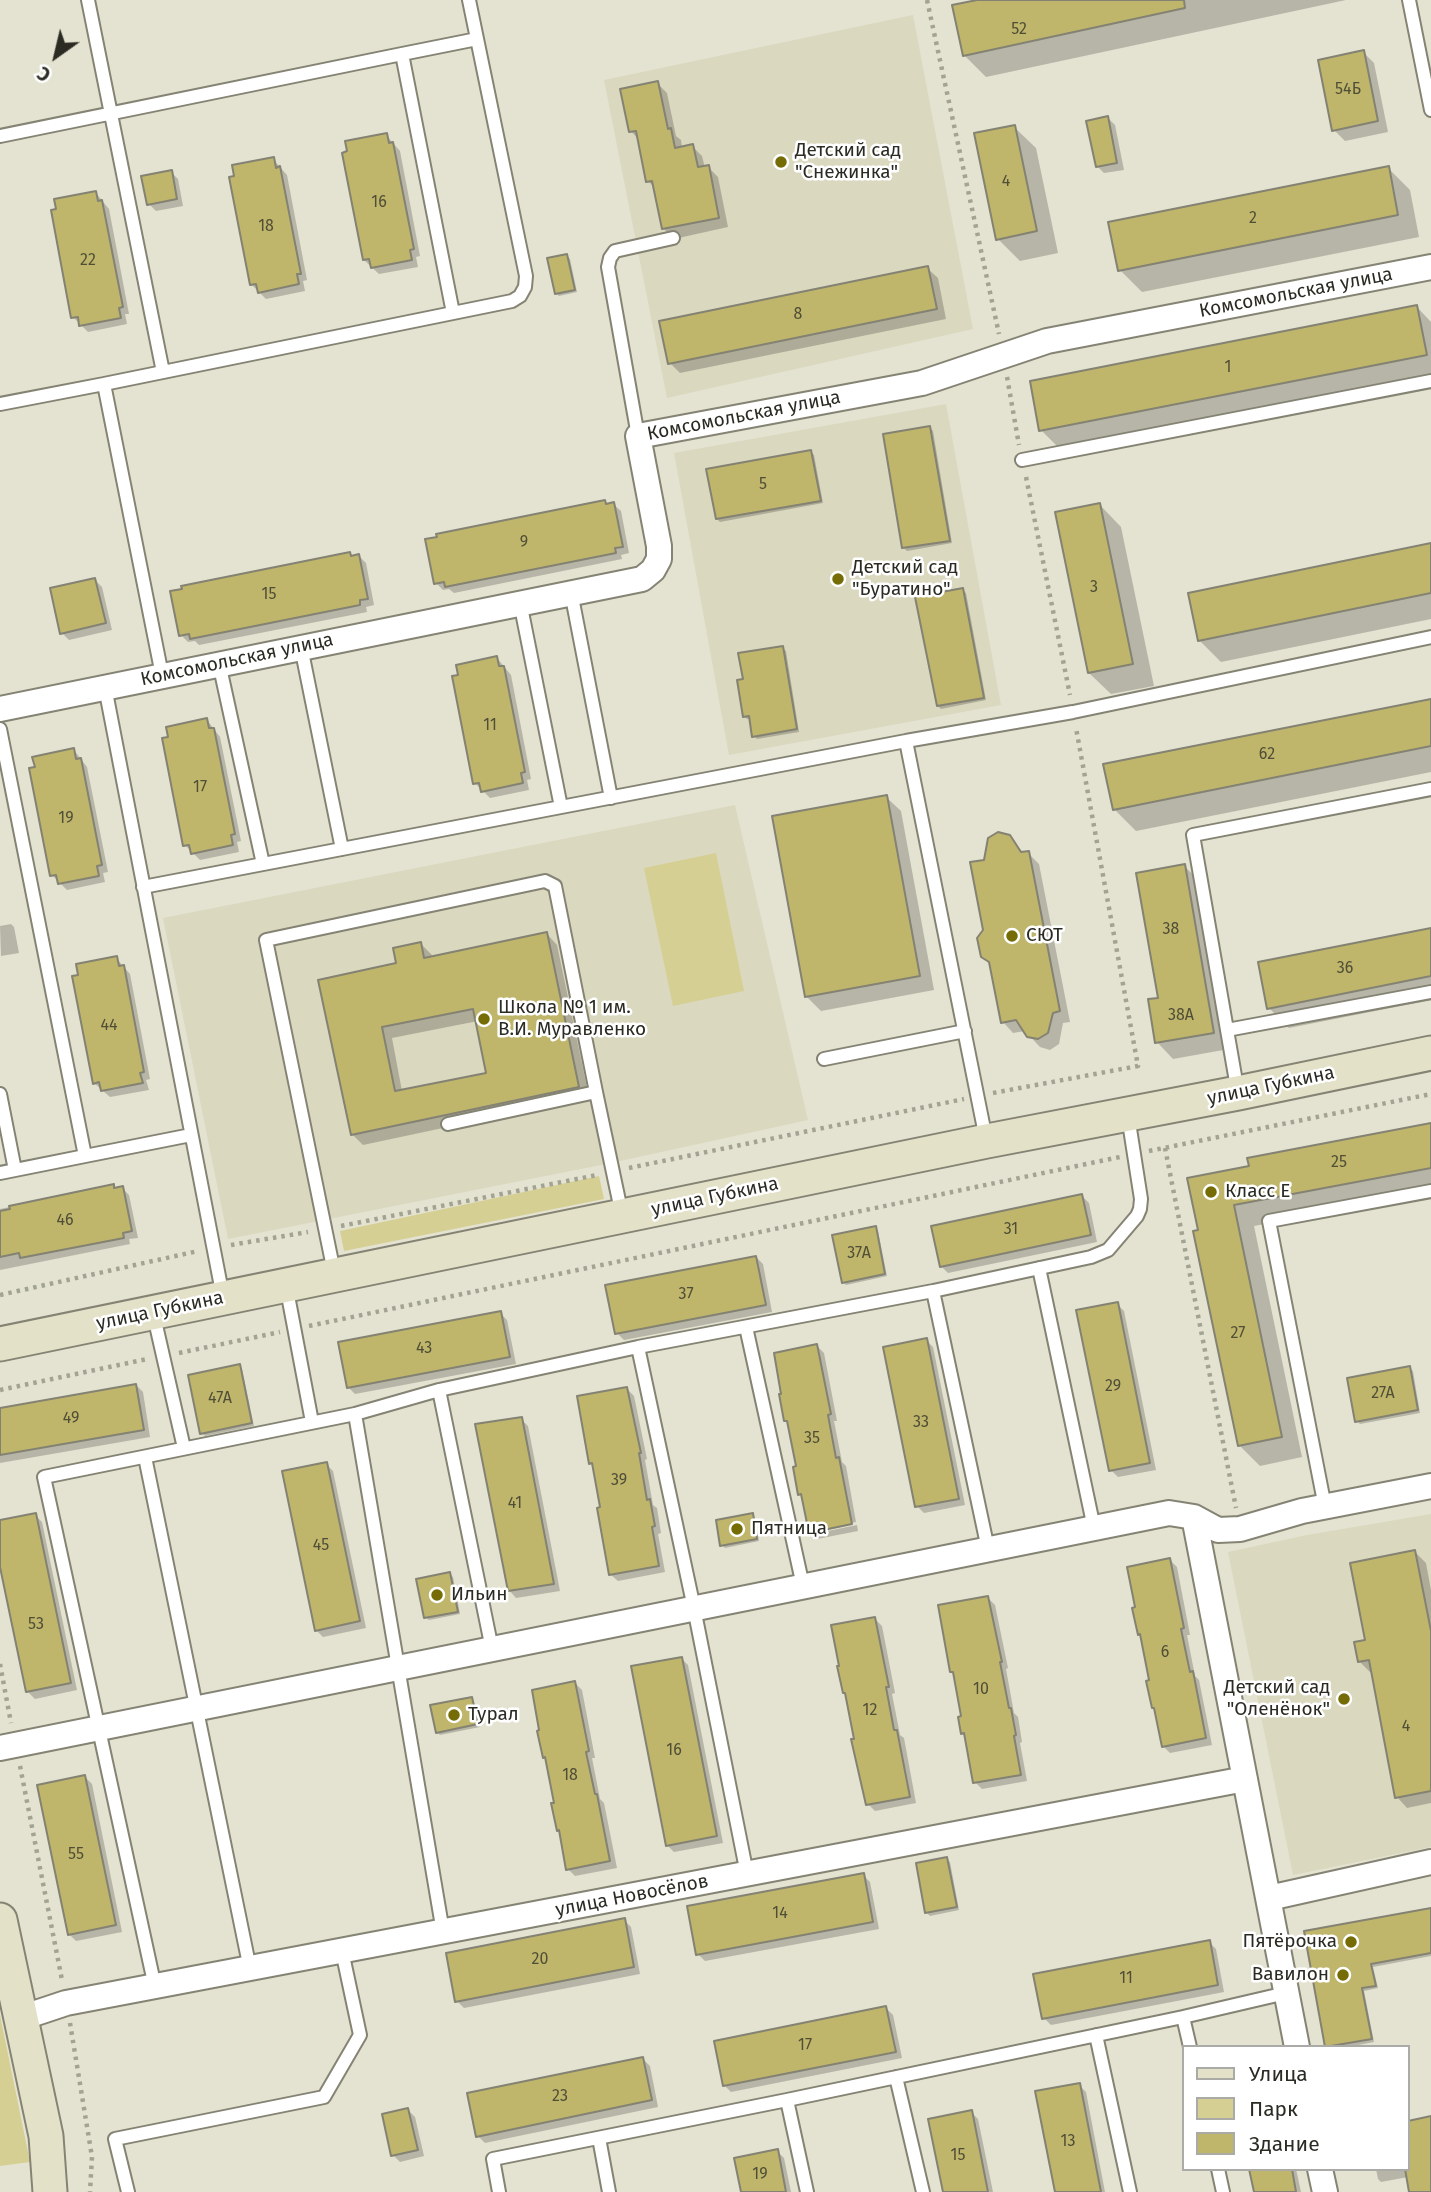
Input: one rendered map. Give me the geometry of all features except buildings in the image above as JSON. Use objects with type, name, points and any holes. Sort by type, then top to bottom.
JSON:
[{"type":"street","name":"Комсомольская улица","points":[[0,709],[642,579],[653,570],[659,559],[659,546],[638,436],[922,383],[1047,341],[1431,267]]},
{"type":"street","name":"улица Губкина","points":[[0,1344],[1431,1052]]},
{"type":"street","points":[[8,1746],[1169,1513],[1194,1517],[1219,1530],[1240,1529],[1325,1507],[1431,1486]]},
{"type":"street","points":[[1194,1517],[1297,2045]]},
{"type":"street","name":"улица Новосёлов","points":[[21,2018],[66,2003],[1245,1779]]},
{"type":"street","points":[[1269,1898],[1431,1862]]},
{"type":"street","points":[[0,1920],[46,2136],[50,2192]]},
{"type":"street","points":[[1321,2171],[1325,2192]]},
{"type":"lane","points":[[88,0],[163,372]]},
{"type":"lane","points":[[0,404],[453,313],[520,296],[525,287],[526,276],[469,0]]},
{"type":"lane","points":[[1409,0],[1431,110]]},
{"type":"lane","points":[[0,136],[477,39]]},
{"type":"lane","points":[[402,54],[453,313]]},
{"type":"lane","points":[[638,436],[608,267],[615,251],[673,238]]},
{"type":"lane","points":[[1022,460],[1431,381]]},
{"type":"lane","points":[[104,384],[162,675]]},
{"type":"lane","points":[[571,592],[611,797]]},
{"type":"lane","points":[[520,602],[561,807]]},
{"type":"lane","points":[[143,887],[906,741],[1073,712],[1431,637]]},
{"type":"lane","points":[[301,646],[342,849]]},
{"type":"lane","points":[[219,663],[263,864]]},
{"type":"lane","points":[[105,687],[223,1297]]},
{"type":"lane","points":[[0,729],[85,1156]]},
{"type":"lane","points":[[906,741],[986,1141]]},
{"type":"lane","points":[[1238,1093],[1193,835],[1431,789]]},
{"type":"lane","points":[[335,1275],[266,940],[545,881],[555,886],[622,1217]]},
{"type":"lane","points":[[1227,1030],[1431,992]]},
{"type":"lane","points":[[824,1059],[965,1031]]},
{"type":"lane","points":[[448,1124],[596,1092]]},
{"type":"lane","points":[[0,1094],[15,1170]]},
{"type":"lane","points":[[155,1987],[44,1477],[355,1414],[439,1390],[638,1347],[933,1291],[1091,1257],[1108,1250],[1137,1216],[1141,1199],[1127,1115]]},
{"type":"lane","points":[[0,1173],[191,1135]]},
{"type":"lane","points":[[1325,1507],[1269,1221],[1431,1191]]},
{"type":"lane","points":[[1039,1268],[1094,1528]]},
{"type":"lane","points":[[286,1285],[312,1422]]},
{"type":"lane","points":[[933,1291],[988,1549]]},
{"type":"lane","points":[[153,1312],[184,1448]]},
{"type":"lane","points":[[746,1327],[803,1586]]},
{"type":"lane","points":[[638,1347],[747,1874]]},
{"type":"lane","points":[[439,1390],[492,1649]]},
{"type":"lane","points":[[355,1414],[443,1932]]},
{"type":"lane","points":[[145,1457],[250,1969]]},
{"type":"lane","points":[[128,2192],[115,2139],[324,2097],[360,2035],[342,1951]]},
{"type":"lane","points":[[499,2192],[493,2159],[787,2100],[1286,1993]]},
{"type":"lane","points":[[1183,2017],[1190,2045]]},
{"type":"lane","points":[[1096,2035],[1130,2192]]},
{"type":"lane","points":[[896,2077],[923,2192]]},
{"type":"lane","points":[[787,2100],[807,2192]]},
{"type":"lane","points":[[599,2138],[609,2192]]},
{"type":"lane","points":[[1218,2171],[1223,2192]]},
{"type":"path","points":[[0,1296],[213,1248],[326,1229],[977,1096],[1138,1066],[1003,354],[927,0]]},
{"type":"path","points":[[0,1390],[1135,1153],[1431,1094]]},
{"type":"path","points":[[1165,1148],[1240,1529]]},
{"type":"path","points":[[0,1664],[8,1746],[66,2003],[92,2157],[90,2192]]},
{"type":"shaded area","name":"Детский сад \"Снежинка\"","points":[[913,15],[973,329],[667,398],[604,80]]},
{"type":"shaded area","name":"Детский сад \"Буратино\"","points":[[946,404],[1001,705],[729,755],[674,453]]},
{"type":"shaded area","name":"Школа № 1 им. В.И. Муравленко","points":[[735,805],[808,1120],[611,1163],[228,1239],[163,918]]},
{"type":"shaded area","name":"Детский сад \"Оленёнок\"","points":[[1431,1514],[1431,1847],[1293,1875],[1228,1552],[1307,1535]]},
{"type":"green space","points":[[716,853],[744,991],[673,1006],[644,868]]},
{"type":"green space","points":[[599,1176],[604,1199],[344,1251],[340,1231]]},
{"type":"green space","points":[[0,2015],[30,2162],[0,2166]]},
{"type":"place","name":"Детский сад \"Снежинка\"","points":[[781,162]]},
{"type":"place","name":"Детский сад \"Буратино\"","points":[[838,579]]},
{"type":"place","name":"СЮТ","points":[[1012,936]]},
{"type":"place","name":"Школа № 1 им. В.И. Муравленко","points":[[484,1019]]},
{"type":"place","name":"Класс Е","points":[[1211,1192]]},
{"type":"place","name":"Пятница","points":[[737,1529]]},
{"type":"place","name":"Ильин","points":[[437,1595]]},
{"type":"place","name":"Детский сад \"Оленёнок\"","points":[[1344,1699]]},
{"type":"place","name":"Турал","points":[[454,1715]]},
{"type":"place","name":"Пятёрочка","points":[[1351,1942]]},
{"type":"place","name":"Вавилон","points":[[1343,1975]]}]
